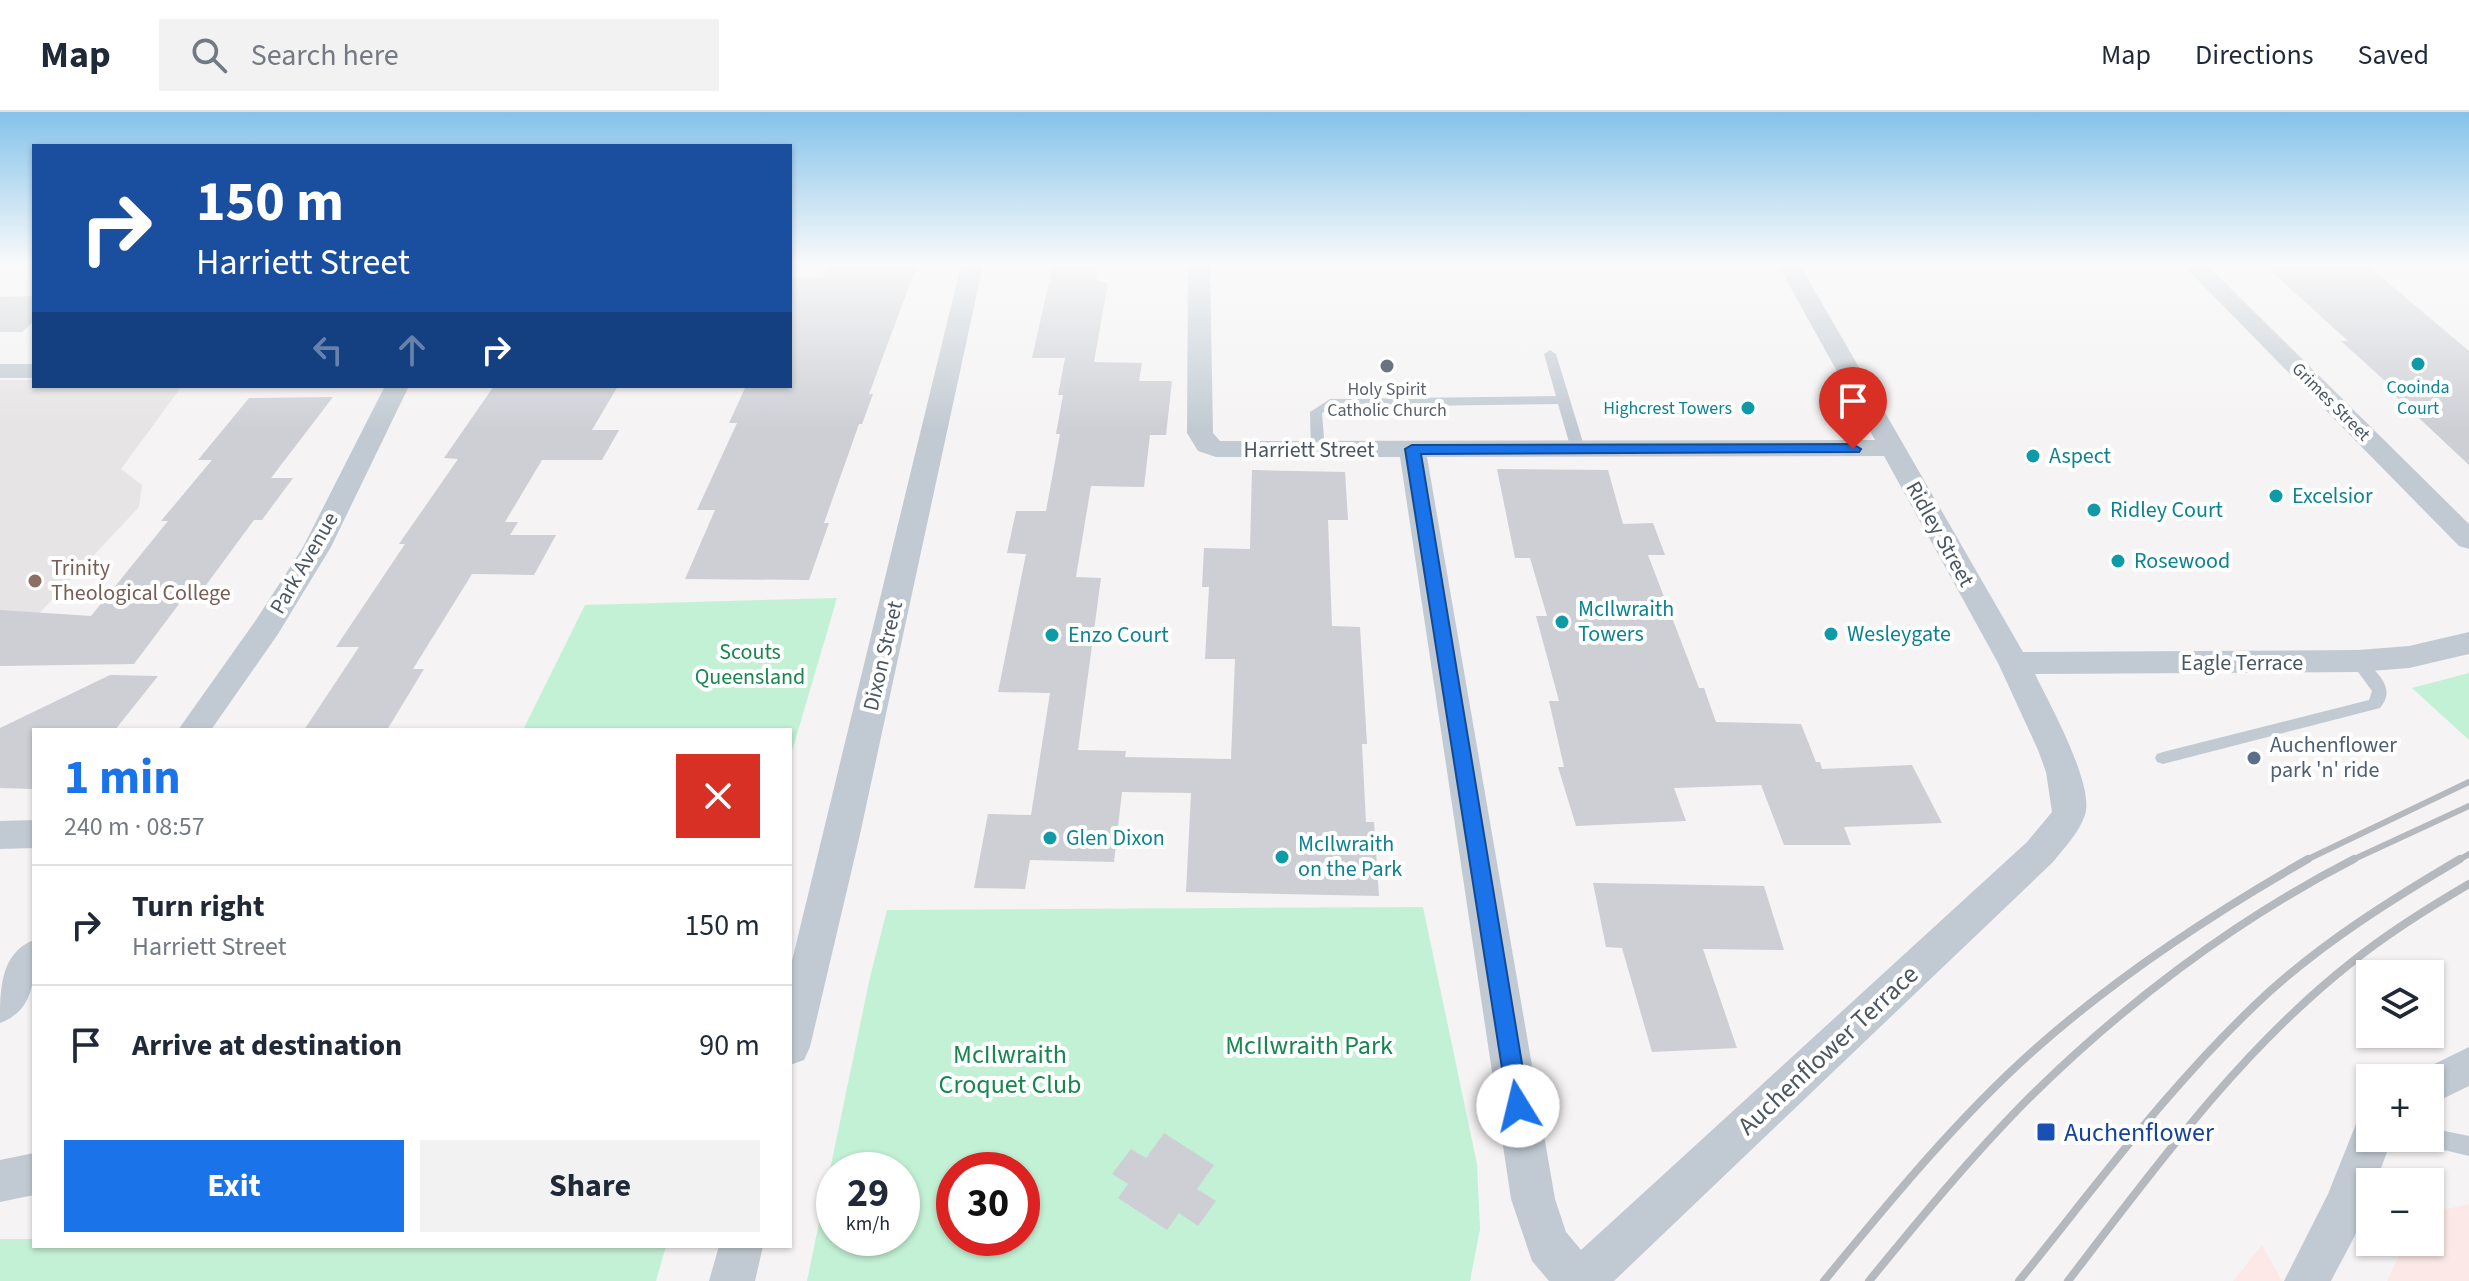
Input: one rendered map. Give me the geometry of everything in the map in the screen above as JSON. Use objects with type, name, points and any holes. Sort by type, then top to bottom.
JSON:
[{"type":"street","name":"Dixon Street","points":[[792,1039],[960,320]]},
{"type":"street","name":"Harriett Street","points":[[1199,320],[1200,433],[1207,445],[1229,450],[1892,448]]},
{"type":"street","name":"Ridley Street","points":[[1820,320],[2014,663],[2055,750],[2063,772],[2069,812]]},
{"type":"street","name":"Grimes Street","points":[[2249,320],[2469,540]]},
{"type":"street","points":[[0,358],[32,356]]},
{"type":"street","points":[[0,371],[32,371]]},
{"type":"street","name":"Park Avenue","points":[[195,728],[267,627],[317,547],[396,388]]},
{"type":"street","points":[[1412,449],[1533,1199],[1548,1245],[1580,1281]]},
{"type":"street","name":"Eagle Terrace","points":[[2014,663],[2358,661],[2409,657],[2469,643]]},
{"type":"street","name":"Auchenflower Terrace","points":[[1580,1281],[2040,852],[2069,812]]},
{"type":"street","points":[[0,835],[32,834]]},
{"type":"street","points":[[0,1006],[32,959]]},
{"type":"street","points":[[2444,1078],[2469,1065]]},
{"type":"street","points":[[2307,1281],[2345,1206],[2366,1152]]},
{"type":"street","points":[[0,1181],[32,1174]]},
{"type":"street","points":[[732,1281],[740,1248]]},
{"type":"lane","points":[[1550,354],[1578,449]]},
{"type":"lane","points":[[1318,450],[1316,412],[1330,403],[1563,400]]},
{"type":"lane","points":[[2163,758],[2374,704],[2380,697],[2380,690],[2358,661]]},
{"type":"lane","points":[[2444,1141],[2469,1146]]},
{"type":"shaded area","name":"Trinity Theological College","points":[[0,380],[32,380],[32,388],[181,388],[121,469],[142,485],[139,507],[0,655]]},
{"type":"shaded area","points":[[2469,1204],[2469,1281],[2387,1281],[2399,1256],[2444,1256],[2444,1210]]},
{"type":"shaded area","points":[[2262,1245],[2282,1281],[2233,1281],[2246,1265]]},
{"type":"green space","name":"Scouts Queensland","points":[[837,598],[792,751],[792,728],[524,728],[585,605]]},
{"type":"green space","points":[[2469,673],[2469,740],[2412,688]]},
{"type":"green space","points":[[1423,907],[1477,1164],[1480,1229],[1470,1281],[807,1281],[816,1238],[816,1256],[920,1256],[920,1152],[834,1152],[887,910]]},
{"type":"green space","points":[[0,1239],[32,1239],[32,1248],[665,1248],[656,1281],[0,1281]]},
{"type":"building","points":[[0,320],[32,320],[22,332],[0,332]]},
{"type":"building","points":[[792,320],[897,320],[869,394],[873,394],[862,424],[859,424],[824,523],[829,523],[809,580],[685,579],[715,510],[697,510],[737,423],[729,423],[745,388],[792,388]]},
{"type":"building","points":[[1041,320],[1102,320],[1094,362],[1142,363],[1139,381],[1172,381],[1166,435],[1150,435],[1144,487],[1091,486],[1076,577],[1101,578],[1078,750],[1126,751],[1125,757],[1231,759],[1235,659],[1205,659],[1209,587],[1202,587],[1204,548],[1250,549],[1252,470],[1345,472],[1348,520],[1328,520],[1332,626],[1360,627],[1367,744],[1362,744],[1366,822],[1374,822],[1379,896],[1186,892],[1191,793],[1122,792],[1114,862],[1030,860],[1025,889],[974,888],[988,814],[1031,815],[1050,693],[998,692],[1026,554],[1007,553],[1016,511],[1046,511],[1060,434],[1056,434],[1063,395],[1058,395],[1065,358],[1032,358]]},
{"type":"building","points":[[2324,320],[2432,320],[2469,351],[2469,465],[2341,341],[2348,341]]},
{"type":"building","points":[[493,388],[617,388],[592,430],[619,430],[602,460],[542,460],[505,522],[518,522],[510,535],[556,535],[534,575],[472,574],[413,669],[424,669],[388,728],[305,728],[359,647],[336,647],[405,544],[399,544],[458,459],[444,458]]},
{"type":"building","points":[[333,397],[271,478],[293,478],[262,520],[254,520],[198,596],[185,596],[134,664],[0,666],[0,610],[91,616],[168,521],[161,521],[212,460],[198,460],[249,398]]},
{"type":"building","points":[[1497,469],[1608,470],[1623,524],[1653,523],[1665,555],[1648,555],[1699,688],[1704,688],[1716,722],[1801,724],[1816,762],[1820,762],[1822,769],[1912,765],[1942,823],[1844,827],[1851,845],[1784,845],[1761,785],[1674,788],[1686,821],[1576,826],[1558,767],[1564,767],[1549,701],[1559,701],[1536,616],[1547,616],[1530,558],[1515,558]]},
{"type":"building","points":[[110,675],[158,676],[117,728],[32,728],[32,789],[0,788],[0,728]]},
{"type":"building","points":[[1593,883],[1764,886],[1784,950],[1703,949],[1737,1048],[1652,1052],[1622,948],[1606,947]]},
{"type":"building","points":[[1164,1133],[1214,1165],[1197,1189],[1216,1201],[1198,1226],[1179,1213],[1167,1230],[1118,1198],[1128,1184],[1112,1174],[1131,1149],[1146,1158]]},
{"type":"railway","points":[[2307,859],[2469,782]]},
{"type":"railway","points":[[2352,860],[2469,806]]},
{"type":"railway","points":[[2457,861],[2469,854]]},
{"type":"railway","points":[[1824,1281],[1950,1133],[2033,1051],[2098,997],[2165,948],[2307,859]]},
{"type":"railway","points":[[2019,1281],[2170,1094],[2270,991],[2362,920],[2460,859]]},
{"type":"railway","points":[[1869,1281],[2004,1124],[2099,1033],[2222,938],[2309,883],[2352,860]]},
{"type":"railway","points":[[2068,1281],[2200,1112],[2272,1033],[2366,951],[2469,884]]},
{"type":"place","name":"Cooinda Court","points":[[2418,364]]},
{"type":"place","name":"Holy Spirit Catholic Church","points":[[1387,366]]},
{"type":"place","name":"Highcrest Towers","points":[[1748,408]]},
{"type":"place","name":"Aspect","points":[[2033,456]]},
{"type":"place","name":"Excelsior","points":[[2276,496]]},
{"type":"place","name":"Ridley Court","points":[[2094,510]]},
{"type":"place","name":"Rosewood","points":[[2118,561]]},
{"type":"place","name":"Trinity Theological College","points":[[35,581]]},
{"type":"place","name":"McIlwraith Towers","points":[[1562,622]]},
{"type":"place","name":"Wesleygate","points":[[1831,634]]},
{"type":"place","name":"Enzo Court","points":[[1052,635]]},
{"type":"place","name":"Auchenflower park 'n' ride","points":[[2254,758]]},
{"type":"place","name":"Glen Dixon","points":[[1050,838]]},
{"type":"place","name":"McIlwraith on the Park","points":[[1282,857]]},
{"type":"place","name":"Auchenflower","points":[[2046,1132]]},
{"type":"route","points":[[1518,1106],[1412,449],[1853,449]]},
{"type":"park label","name":"McIlwraith Park","points":[[1309,1045]]},
{"type":"park label","name":"McIlwraith Croquet Club","points":[[1010,1069]]}]
